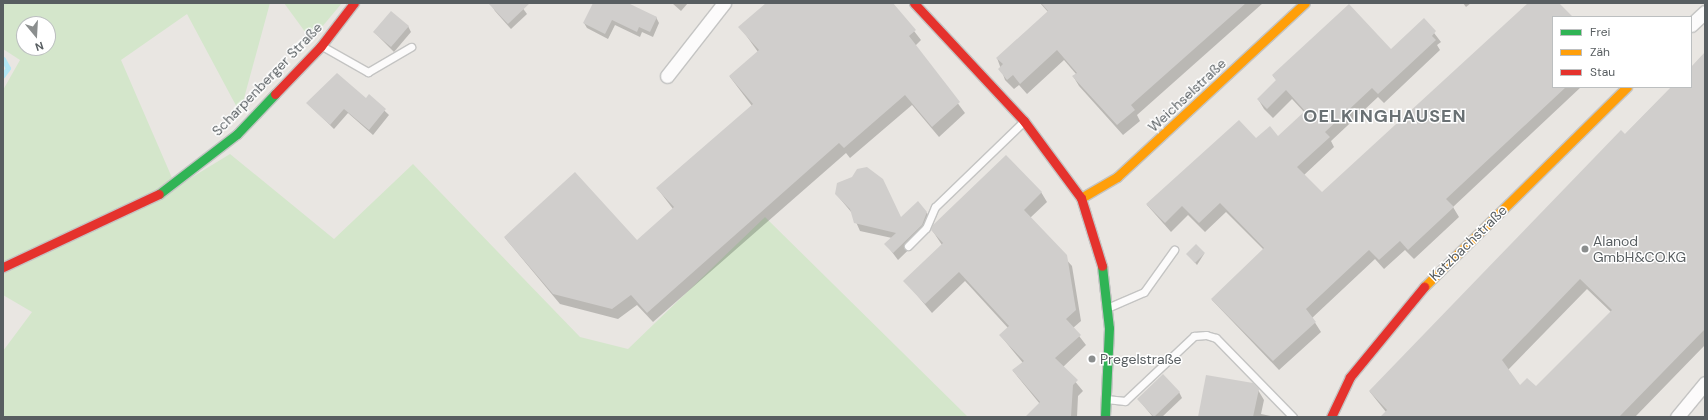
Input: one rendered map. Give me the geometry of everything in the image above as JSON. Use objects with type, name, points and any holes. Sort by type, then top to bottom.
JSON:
[{"type":"street","name":"Scharpenberger Straße","points":[[3,267],[169,189],[237,134],[321,46],[354,3]]},
{"type":"street","points":[[667,76],[724,3]]},
{"type":"street","points":[[914,3],[1024,121],[1081,198],[1102,264],[1107,308],[1105,417]]},
{"type":"street","name":"Weichselstraße","points":[[1081,198],[1117,177],[1306,3]]},
{"type":"street","points":[[1692,24],[1705,12]]},
{"type":"street","name":"Katzbachstraße","points":[[1331,417],[1350,377],[1428,282],[1626,88]]},
{"type":"street","points":[[1677,417],[1704,387]]},
{"type":"lane","points":[[321,46],[368,72],[411,46]]},
{"type":"lane","points":[[908,246],[926,228],[935,207],[1024,121]]},
{"type":"lane","points":[[1107,308],[1144,292],[1174,250]]},
{"type":"lane","points":[[1106,399],[1125,401],[1194,336],[1206,334],[1216,338],[1293,417]]},
{"type":"green space","points":[[3,3],[270,3],[240,113],[187,14],[121,60],[176,187],[230,154],[334,239],[413,164],[580,337],[628,349],[765,217],[968,417],[3,417],[3,351],[32,312],[3,295],[3,90],[20,60],[3,49]]},
{"type":"green space","points":[[284,3],[342,3],[311,40]]},
{"type":"building","points":[[488,3],[530,3],[508,24]]},
{"type":"building","points":[[593,3],[628,3],[657,17],[650,32],[639,27],[637,32],[612,20],[605,34],[583,23]]},
{"type":"building","points":[[766,3],[893,3],[916,30],[909,36],[960,102],[932,127],[905,95],[844,148],[839,143],[647,313],[631,295],[612,309],[553,294],[504,237],[575,172],[637,240],[674,207],[656,188],[753,104],[729,76],[759,50],[738,27]]},
{"type":"building","points":[[1041,3],[1246,3],[1131,105],[1135,110],[1117,125],[1072,76],[1077,73],[1057,50],[1020,84],[1013,75],[1007,80],[998,69],[1003,64],[996,58],[1048,11]]},
{"type":"building","points":[[1528,3],[1559,3],[1572,16],[1552,16],[1552,88],[1565,88],[1446,199],[1454,207],[1408,250],[1400,241],[1379,260],[1369,250],[1306,309],[1316,322],[1273,361],[1211,299],[1264,248],[1220,203],[1199,223],[1182,206],[1165,223],[1146,204],[1239,120],[1256,138],[1270,126],[1278,136],[1305,111],[1286,90],[1267,109],[1257,99],[1276,80],[1272,75],[1349,4],[1391,49],[1424,18],[1436,31],[1432,36],[1436,40],[1378,94],[1372,88],[1325,132],[1330,137],[1297,167],[1322,192]]},
{"type":"building","points":[[391,11],[409,26],[391,47],[373,32]]},
{"type":"building","points":[[1705,52],[1705,329],[1619,417],[1380,417],[1387,410],[1369,391],[1621,130],[1625,134],[1670,88],[1692,88],[1692,66]],"holes":[[[1580,279],[1612,310],[1536,386],[1527,378],[1520,385],[1502,360]]]},
{"type":"building","points":[[337,73],[366,98],[369,94],[386,109],[369,130],[344,109],[330,125],[306,103]]},
{"type":"building","points":[[1006,155],[1042,192],[1024,210],[1067,255],[1076,310],[1066,319],[1081,335],[1055,358],[1078,380],[1073,385],[1071,417],[1025,417],[1040,402],[1012,370],[1024,361],[999,335],[1009,326],[959,272],[925,304],[903,281],[943,243],[931,230],[933,225]]},
{"type":"building","points":[[867,167],[883,179],[901,217],[918,201],[927,212],[922,225],[893,253],[884,244],[896,233],[854,223],[850,209],[835,194],[837,183],[852,177],[857,169]]},
{"type":"building","points":[[1196,244],[1205,253],[1195,263],[1186,254]]},
{"type":"building","points":[[1163,374],[1180,392],[1154,417],[1137,399]]},
{"type":"building","points":[[1206,375],[1253,383],[1259,389],[1253,417],[1198,417]]},
{"type":"waterway","points":[[3,59],[8,68],[3,75]]},
{"type":"traffic: fast","points":[[159,194],[237,134],[275,94]]},
{"type":"traffic: fast","points":[[1102,266],[1109,328],[1105,417]]},
{"type":"traffic: slow","points":[[1081,198],[1117,177],[1305,3]]},
{"type":"traffic: slow","points":[[1424,287],[1626,88]]},
{"type":"traffic: jam","points":[[275,94],[321,46],[354,3]]},
{"type":"traffic: jam","points":[[914,3],[1024,121],[1081,198],[1102,266]]},
{"type":"traffic: jam","points":[[3,267],[159,194]]},
{"type":"traffic: jam","points":[[1331,417],[1350,377],[1424,287]]},
{"type":"place","name":"Alanod GmbH&CO.KG","points":[[1585,249]]},
{"type":"place","name":"Pregelstraße","points":[[1092,359]]},
{"type":"district","name":"OELKINGHAUSEN","points":[[1385,116]]}]
